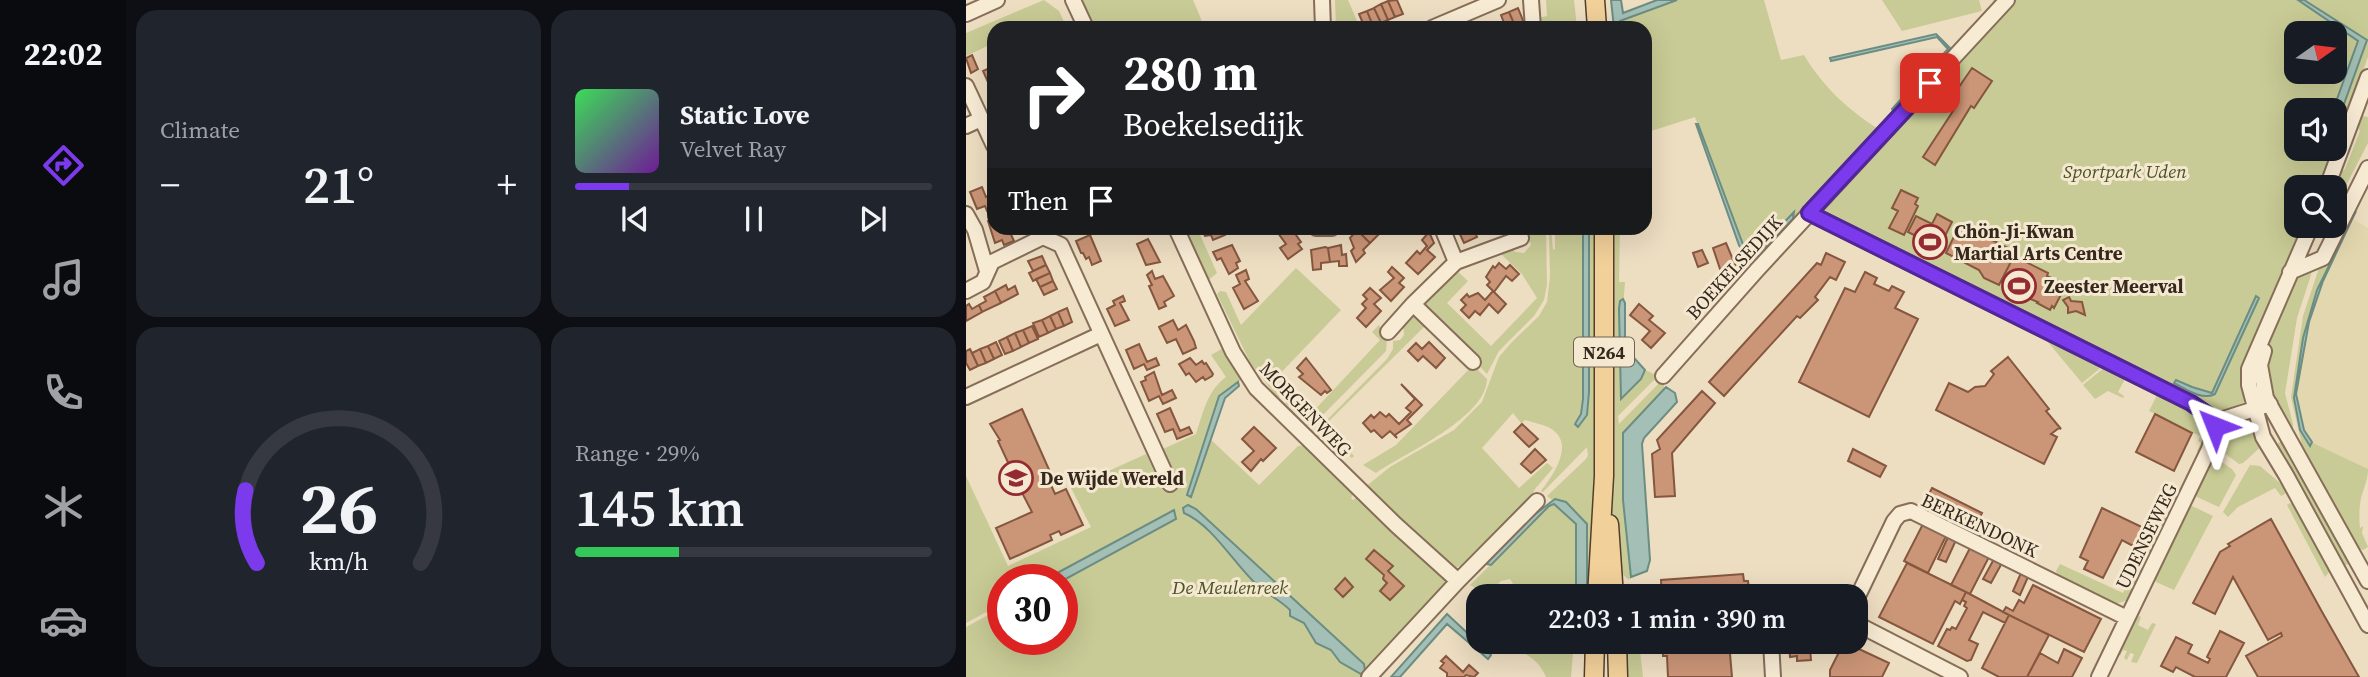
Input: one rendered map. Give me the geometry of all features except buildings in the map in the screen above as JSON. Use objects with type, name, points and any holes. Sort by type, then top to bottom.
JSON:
[{"type":"main road","points":[[1595,0],[1596,21]]},
{"type":"main road","name":"N264","points":[[1598,584],[1604,476],[1604,235]]},
{"type":"main road","name":"N264","points":[[1604,476],[1613,584]]},
{"type":"main road","points":[[1594,677],[1595,654]]},
{"type":"main road","points":[[1617,654],[1618,677]]},
{"type":"street","points":[[966,14],[997,0]]},
{"type":"street","points":[[1073,0],[1083,21]]},
{"type":"street","points":[[1322,0],[1323,21]]},
{"type":"street","points":[[1448,21],[1498,0]]},
{"type":"street","points":[[1531,0],[1532,21]]},
{"type":"street","name":"BOEKELSEDIJK","points":[[1663,376],[1809,213],[2007,0]]},
{"type":"street","points":[[2331,175],[2368,77]]},
{"type":"street","points":[[966,86],[987,131]]},
{"type":"street","points":[[966,126],[981,119]]},
{"type":"street","points":[[2290,272],[2323,258],[2368,168]]},
{"type":"street","points":[[1809,213],[2191,403],[2217,421],[2270,404]]},
{"type":"street","points":[[966,214],[975,230],[987,271]]},
{"type":"street","points":[[966,291],[983,282],[992,262],[1033,235]]},
{"type":"street","points":[[1043,235],[1060,245],[1170,484]]},
{"type":"street","name":"MORGENWEG","points":[[1179,235],[1233,352],[1255,387],[1396,525],[1458,581]]},
{"type":"street","points":[[1445,235],[1456,262]]},
{"type":"street","points":[[1388,332],[1456,262],[1521,238]]},
{"type":"street","points":[[2306,238],[2249,369],[2249,385],[2263,437],[2368,625]]},
{"type":"street","points":[[1413,304],[1472,362]]},
{"type":"street","points":[[2276,304],[2260,365],[2266,398],[2368,581]]},
{"type":"street","points":[[966,397],[1101,334]]},
{"type":"street","name":"UDENSEWEG","points":[[2099,677],[2209,449],[2217,421]]},
{"type":"street","points":[[1369,677],[1458,581],[1537,502]]},
{"type":"street","name":"BERKENDONK","points":[[1864,584],[1894,521],[1900,514],[1911,511],[2127,618]]},
{"type":"street","points":[[1868,630],[1960,677]]},
{"type":"street","points":[[1772,654],[1773,677]]},
{"type":"shaded area","points":[[2354,220],[2368,228],[2368,469],[2311,442],[2304,430],[2296,394],[2311,315],[2323,281]]},
{"type":"green space","points":[[1044,0],[1059,11],[1064,21],[994,21]]},
{"type":"green space","points":[[1077,0],[1193,0],[1202,21],[1086,21]]},
{"type":"green space","points":[[1335,0],[1348,0],[1357,21],[1336,21]]},
{"type":"green space","points":[[1546,0],[1574,0],[1576,21],[1538,21],[1538,18],[1547,16]]},
{"type":"green space","points":[[1677,0],[1764,0],[1781,60],[1804,55],[1838,97],[1880,130],[1751,270],[1695,117],[1652,131],[1652,21],[1620,21]]},
{"type":"green space","points":[[1882,0],[1979,0],[1982,11],[1902,31]]},
{"type":"green space","name":"Sportpark Uden","points":[[1993,0],[2368,0],[2368,57],[2347,114],[2347,98],[2284,98],[2284,161],[2330,161],[2324,175],[2284,175],[2284,238],[2300,238],[2244,402],[2227,411],[2211,411],[2171,385],[1816,213],[1997,10]]},
{"type":"green space","points":[[987,24],[987,46],[966,56],[966,33]]},
{"type":"green space","points":[[2363,116],[2368,117],[2368,143],[2347,184],[2347,175],[2338,175],[2345,169],[2360,131],[2357,125]]},
{"type":"green space","points":[[2353,209],[2356,211],[2347,229],[2347,220]]},
{"type":"green space","points":[[1184,235],[1200,235],[1217,273],[1206,282]]},
{"type":"green space","points":[[1527,235],[1546,235],[1547,285],[1544,300],[1534,316],[1499,351],[1487,374],[1425,311],[1422,300],[1455,269],[1468,281],[1447,303],[1491,346],[1537,298],[1522,274],[1500,250],[1511,249],[1524,253],[1531,245]]},
{"type":"green space","points":[[1549,235],[1552,235],[1553,250],[1555,235],[1583,235],[1583,399],[1581,414],[1576,424],[1578,427],[1587,415],[1589,392],[1589,235],[1598,235],[1594,584],[1587,584],[1587,524],[1566,502],[1552,500],[1547,496],[1585,460],[1588,456],[1587,447],[1543,492],[1541,491],[1557,467],[1562,449],[1557,433],[1548,427],[1525,420],[1521,423],[1513,413],[1482,448],[1519,488],[1547,463],[1553,468],[1535,489],[1521,515],[1466,565],[1453,568],[1364,488],[1390,467],[1454,430],[1482,402],[1499,357],[1539,316],[1547,302],[1550,276]]},
{"type":"green space","points":[[1610,235],[1620,235],[1619,282],[1625,282],[1620,343],[1620,399],[1641,379],[1645,370],[1654,374],[1670,364],[1618,416],[1619,424],[1664,378],[1664,389],[1623,433],[1623,500],[1631,576],[1629,580],[1616,569],[1611,505]]},
{"type":"green space","points":[[2338,238],[2343,238],[2317,290],[2303,338],[2294,403],[2300,430],[2310,446],[2311,442],[2368,469],[2360,509],[2360,528],[2363,526],[2362,533],[2368,547],[2363,550],[2358,548],[2304,454],[2291,397],[2303,316],[2319,268]]},
{"type":"green space","points":[[1296,268],[1341,310],[1274,380],[1284,392],[1278,398],[1251,364],[1217,294],[1220,291],[1226,292],[1241,325]]},
{"type":"green space","points":[[2307,269],[2311,275],[2297,318],[2285,393],[2293,424],[2293,428],[2288,431],[2271,400],[2266,357],[2270,341],[2300,271]]},
{"type":"green space","points":[[1415,314],[1427,324],[1325,425],[1354,456],[1352,458],[1316,431],[1387,359],[1393,349],[1393,341],[1400,340],[1404,335],[1403,323],[1408,315]]},
{"type":"green space","points":[[1379,325],[1387,338],[1386,351],[1311,427],[1285,403],[1290,397],[1310,415],[1380,340],[1372,332]]},
{"type":"green space","points":[[2043,336],[2103,366],[2082,383]]},
{"type":"green space","name":"De Meulenreek","points":[[1225,347],[1244,378],[1219,396],[1187,493],[1208,437],[1259,485],[1298,446],[1307,445],[1355,491],[1351,498],[1353,500],[1360,495],[1445,579],[1445,586],[1366,677],[966,677],[966,627],[987,616],[987,655],[1078,655],[1078,569],[1173,510],[1074,564],[1012,564],[1091,527],[1071,488],[1146,454],[1164,492],[1175,488],[1158,448],[1161,446],[1163,449],[1196,434],[1210,396],[1226,377],[1211,355]]},
{"type":"green space","points":[[1473,365],[1487,379],[1483,393],[1459,421],[1376,473],[1363,465],[1396,445]]},
{"type":"green space","points":[[2105,367],[2132,381],[2125,379],[2118,392],[2123,398],[2108,391],[2095,399],[2083,385]]},
{"type":"green space","points":[[2158,393],[2189,408],[2203,420],[2205,440],[2200,453],[2197,451],[2201,443],[2198,441],[2200,436],[2149,411]]},
{"type":"green space","points":[[2240,420],[2254,424],[2265,443],[2239,464],[2216,447],[2221,429]]},
{"type":"green space","points":[[2286,439],[2354,561],[2344,566],[2339,565],[2273,446]]},
{"type":"green space","points":[[2211,457],[2232,469],[2236,475],[2219,507],[2197,497],[2195,491]]},
{"type":"green space","points":[[2250,465],[2260,466],[2286,488],[2285,494],[2281,496],[2275,488],[2238,507],[2228,517],[2223,512]]},
{"type":"green space","name":"De Meulenreek","points":[[966,476],[1007,564],[987,564],[987,612],[966,623]]},
{"type":"green space","points":[[2290,503],[2330,571],[2325,577],[2287,505]]},
{"type":"green space","points":[[1554,504],[1576,524],[1576,584],[1513,584],[1510,579],[1498,584],[1471,584]]},
{"type":"green space","points":[[2192,506],[2213,516],[2174,590],[2156,582],[2153,576],[2187,507]]},
{"type":"green space","points":[[2154,512],[2165,517],[2167,522],[2163,529],[2157,526],[2153,534],[2159,538],[2146,565],[2141,567],[2136,565],[2143,551],[2137,547]]},
{"type":"green space","points":[[2060,564],[2123,593],[2132,575],[2138,582],[2128,600],[2116,604],[2059,578],[2056,571]]},
{"type":"green space","points":[[2139,616],[2138,625],[2148,630],[2152,623],[2156,624],[2137,663],[2131,662],[2134,654],[2130,653],[2127,660],[2124,658],[2127,651],[2123,650],[2120,656],[2118,651],[2134,618]]},
{"type":"green space","points":[[1525,654],[1573,654],[1571,677],[1546,677],[1534,660]]},
{"type":"green space","points":[[1621,654],[1640,654],[1643,677],[1622,677]]},
{"type":"water","points":[[1611,0],[1621,0],[1623,13],[1657,0],[1677,0],[1620,21],[1613,21]]},
{"type":"water","points":[[2298,0],[2304,0],[2337,21],[2329,21]]},
{"type":"water","points":[[2347,27],[2367,40],[2346,98],[2337,98],[2342,84],[2347,84],[2347,71],[2358,41],[2347,33]]},
{"type":"water","points":[[1936,34],[1951,49],[1893,111],[1948,49],[1937,37],[1831,61],[1830,58]]},
{"type":"water","points":[[1696,124],[1744,247],[1755,253],[1794,212],[1793,219],[1754,259],[1743,252],[1739,245]]},
{"type":"water","points":[[1583,235],[1589,235],[1589,392],[1587,415],[1578,427],[1575,424],[1581,414]]},
{"type":"water","points":[[2343,238],[2323,281],[2309,322],[2296,394],[2304,430],[2312,442],[2310,446],[2300,430],[2294,398],[2303,338],[2317,290]]},
{"type":"water","points":[[2256,296],[2259,298],[2215,394],[2199,395],[2174,383],[2176,380],[2212,393]]},
{"type":"water","points":[[1623,299],[1625,348],[1645,370],[1641,379],[1621,399],[1619,309]]},
{"type":"water","points":[[1238,382],[1239,386],[1225,398],[1191,497],[1187,495],[1219,396]]},
{"type":"water","points":[[1666,387],[1675,393],[1677,402],[1644,438],[1642,444],[1650,560],[1647,571],[1631,577],[1623,500],[1623,433]]},
{"type":"water","points":[[1555,499],[1566,502],[1587,524],[1587,584],[1576,584],[1576,524],[1554,504],[1491,565],[1486,564],[1530,518]]},
{"type":"water","points":[[1188,505],[1196,509],[1364,664],[1365,671],[1361,674],[1340,662],[1331,650],[1316,643],[1304,623],[1290,616],[1290,610],[1255,583],[1204,526],[1184,513],[1183,508]]},
{"type":"water","points":[[1174,510],[1176,519],[1078,572],[1078,564],[1074,564]]},
{"type":"water","points":[[1447,614],[1466,632],[1466,640],[1447,624],[1400,677],[1391,677]]},
{"type":"place","name":"Chön-Ji-Kwan Martial Arts Centre","points":[[1930,242]]},
{"type":"place","name":"Zeester Meerval","points":[[2019,286]]},
{"type":"place","name":"De Wijde Wereld","points":[[1016,478]]},
{"type":"route","points":[[1930,83],[1809,213],[2191,403],[2217,421],[2215,426]]}]
